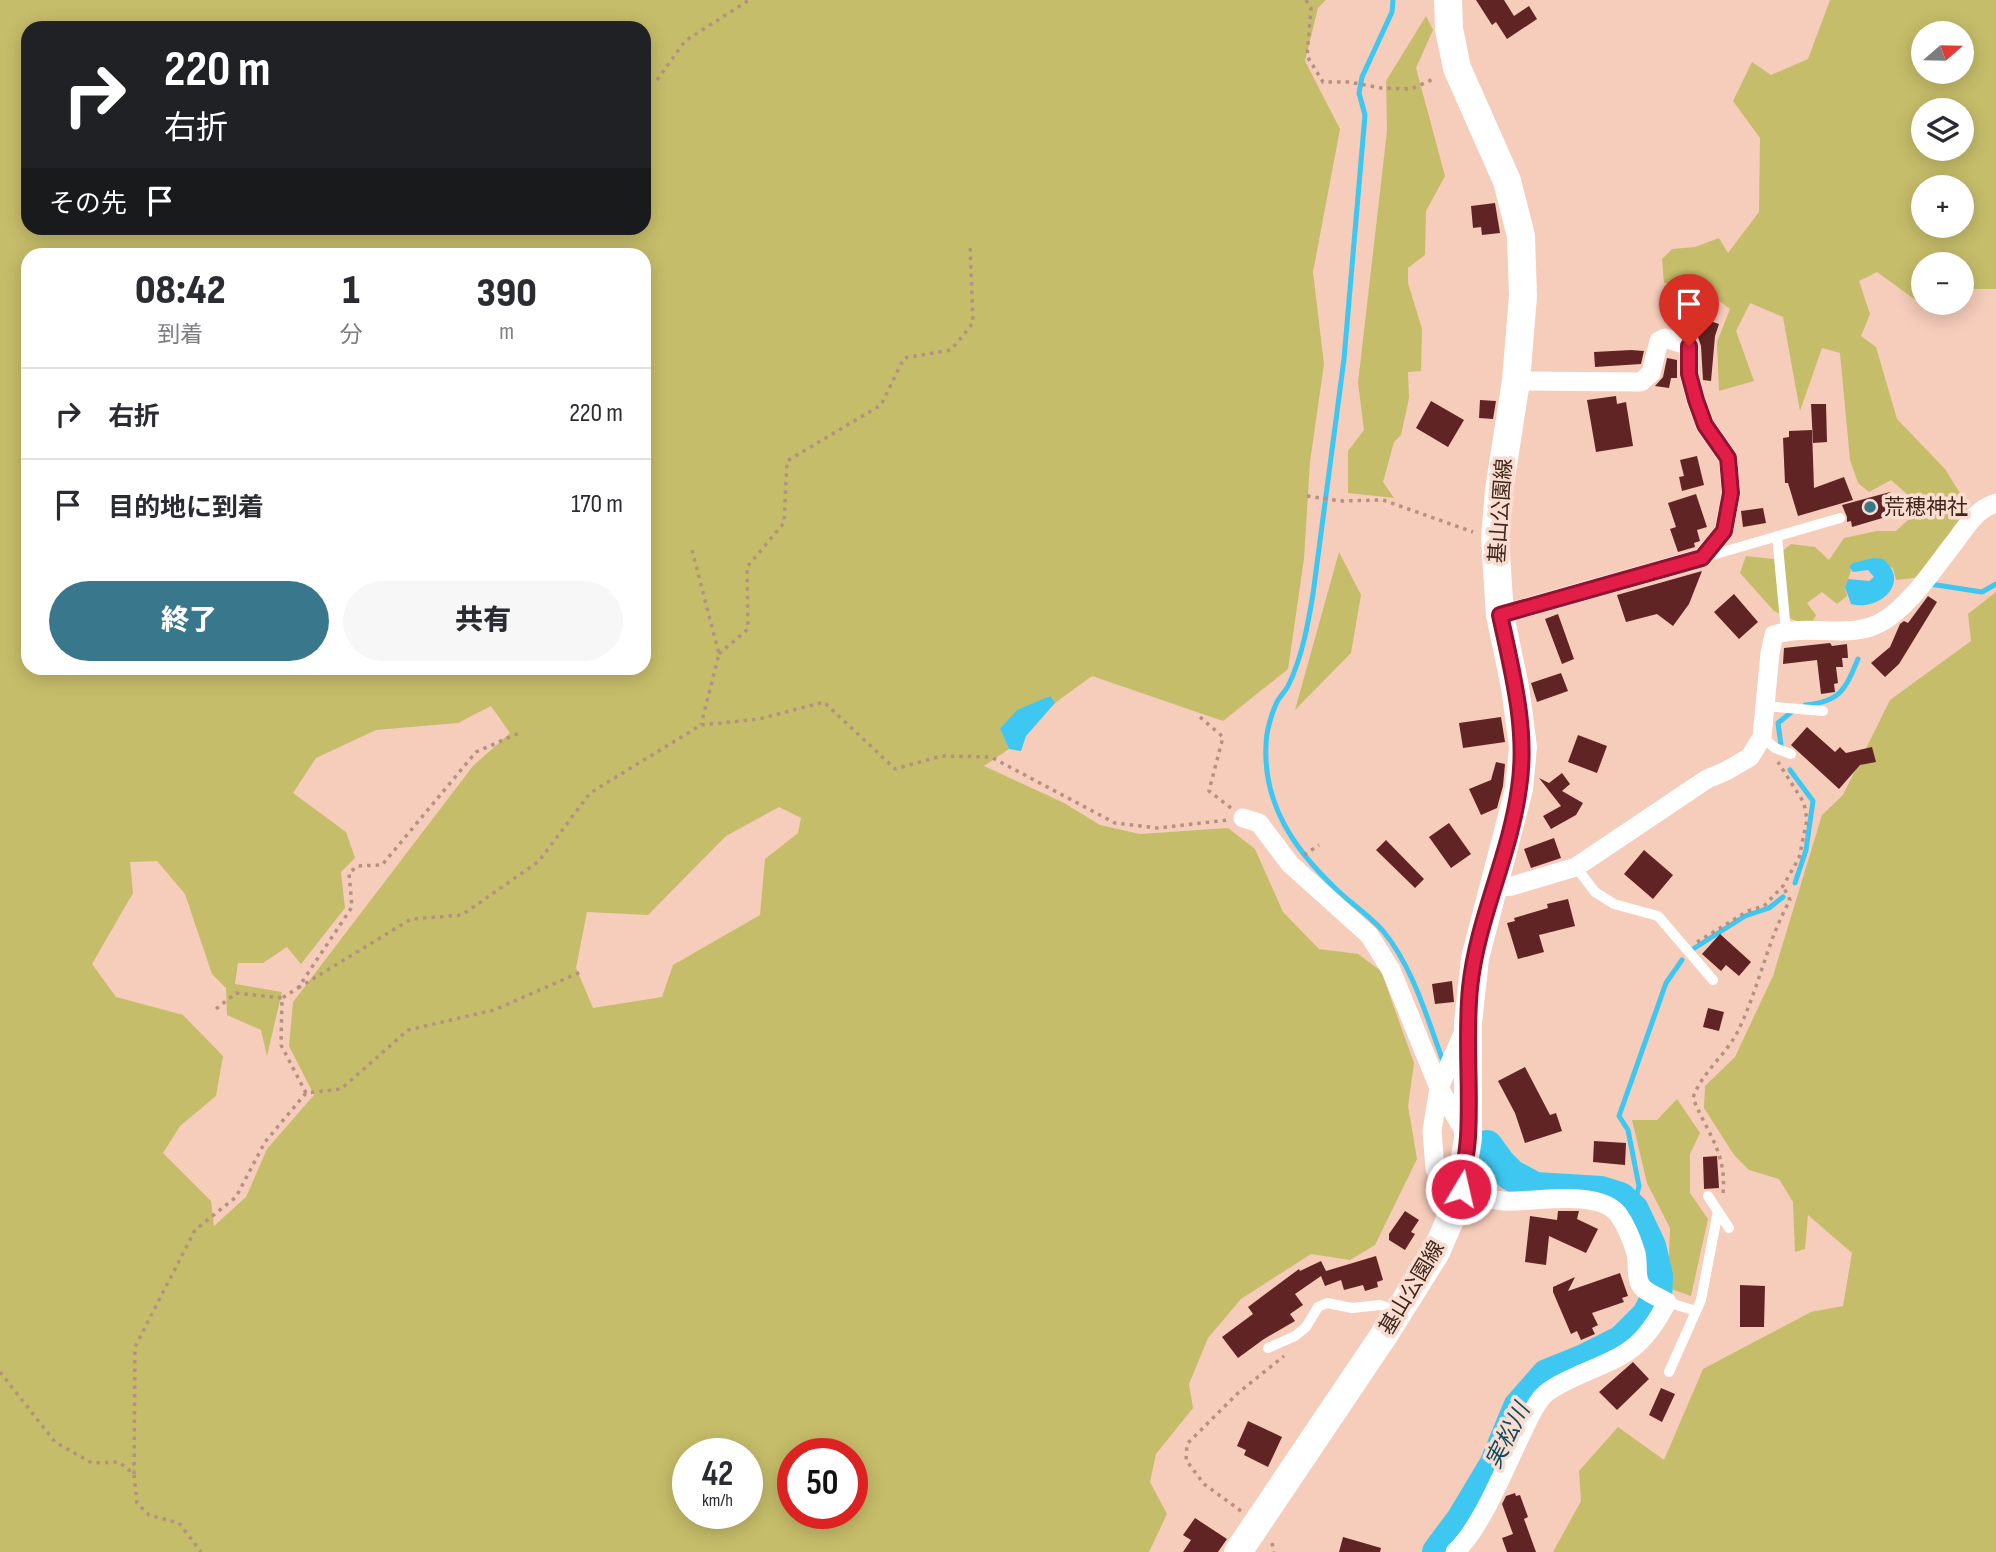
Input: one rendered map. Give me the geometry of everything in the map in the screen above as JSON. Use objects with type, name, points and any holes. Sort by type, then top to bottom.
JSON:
[{"type":"main road","name":"基山公園線","points":[[1238,1552],[1436,1252],[1461,1189],[1468,1138],[1468,1023],[1475,958],[1519,789],[1523,747],[1515,687],[1500,615],[1495,539],[1499,490],[1516,381],[1524,296],[1521,236],[1507,181],[1457,68],[1449,29],[1448,0]]},
{"type":"street","points":[[1500,615],[1702,558],[1724,531],[1731,493],[1728,458],[1705,425],[1696,400],[1689,374],[1689,346],[1665,338],[1659,341],[1651,373],[1641,382],[1516,381]]},
{"type":"street","points":[[1492,887],[1512,886],[1576,867],[1707,779],[1749,757],[1768,742],[1764,706],[1774,635],[1786,631],[1851,632],[1868,629],[1886,620],[1922,584],[1976,514],[1996,503]]},
{"type":"street","points":[[1243,818],[1259,823],[1290,864],[1370,935],[1391,970],[1439,1087],[1468,1138]]},
{"type":"street","points":[[1455,1552],[1485,1507],[1543,1396],[1560,1384],[1633,1349],[1654,1328],[1667,1302],[1644,1289],[1638,1280],[1637,1256],[1628,1231],[1616,1213],[1604,1204],[1586,1200],[1502,1201],[1461,1189],[1446,1188],[1436,1169],[1432,1131],[1439,1087],[1468,1023]]},
{"type":"lane","points":[[1702,558],[1840,518]]},
{"type":"lane","points":[[1777,536],[1786,631]]},
{"type":"lane","points":[[1764,706],[1823,712]]},
{"type":"lane","points":[[1768,742],[1791,754]]},
{"type":"lane","points":[[1576,867],[1595,892],[1614,904],[1658,916],[1713,980]]},
{"type":"lane","points":[[1709,1196],[1729,1228]]},
{"type":"lane","points":[[1669,1372],[1701,1300],[1718,1211]]},
{"type":"lane","points":[[1667,1302],[1696,1311]]},
{"type":"lane","points":[[1268,1348],[1306,1327],[1318,1307],[1328,1303],[1352,1308],[1380,1305],[1398,1311]]},
{"type":"path","points":[[657,80],[685,41],[749,0]]},
{"type":"path","points":[[1306,0],[1311,9],[1307,56],[1323,82],[1411,89],[1457,68]]},
{"type":"path","points":[[719,654],[748,629],[747,567],[784,523],[787,461],[881,405],[904,358],[951,351],[973,323],[970,244]]},
{"type":"path","points":[[1307,496],[1340,501],[1383,500],[1495,539]]},
{"type":"path","points":[[692,550],[719,654],[701,725]]},
{"type":"path","points":[[216,1009],[236,993],[282,998],[411,919],[462,915],[540,861],[590,793],[701,725],[759,719],[824,702],[895,769],[941,756],[991,757],[1115,823],[1158,828],[1243,818]]},
{"type":"path","points":[[1200,717],[1223,737],[1209,791],[1243,818]]},
{"type":"path","points":[[298,988],[352,907],[349,873],[358,866],[382,865],[476,752],[519,733]]},
{"type":"path","points":[[1686,948],[1748,911],[1765,906],[1783,886],[1799,858],[1807,820],[1804,803],[1768,742]]},
{"type":"path","points":[[1718,1211],[1724,1184],[1722,1156],[1702,1121],[1693,1098],[1696,1089],[1728,1049],[1739,1028],[1769,953],[1773,933],[1790,900],[1783,886]]},
{"type":"path","points":[[201,1552],[179,1523],[149,1515],[137,1503],[134,1474],[135,1347],[195,1230],[236,1197],[265,1142],[306,1093],[341,1088],[408,1030],[494,1010],[583,971]]},
{"type":"path","points":[[282,998],[281,1045],[306,1093]]},
{"type":"path","points":[[1274,1552],[1269,1535],[1260,1522],[1232,1506],[1204,1484],[1186,1460],[1187,1444],[1238,1393],[1297,1343],[1306,1327]]},
{"type":"path","points":[[0,1372],[55,1443],[92,1463],[119,1462],[134,1474]]},
{"type":"shaded area","points":[[0,0],[1326,0],[1318,8],[1305,61],[1340,129],[1313,272],[1324,364],[1310,462],[1304,559],[1288,669],[1223,721],[1092,676],[1055,703],[1049,696],[1000,729],[1009,749],[984,766],[1064,803],[1100,825],[1140,834],[1228,828],[1255,849],[1283,912],[1319,949],[1358,954],[1381,971],[1414,1063],[1408,1106],[1417,1159],[1375,1245],[1350,1260],[1311,1254],[1241,1299],[1208,1338],[1189,1384],[1193,1408],[1156,1454],[1150,1482],[1167,1514],[1149,1552],[0,1552]],"holes":[[[491,706],[510,733],[473,766],[293,1002],[289,1046],[314,1095],[267,1149],[246,1197],[214,1226],[211,1201],[163,1153],[180,1126],[216,1096],[223,1056],[183,1015],[116,997],[92,964],[133,893],[130,862],[157,861],[185,894],[212,974],[226,988],[227,1015],[261,1030],[267,1056],[282,992],[235,984],[238,963],[263,963],[287,947],[301,964],[345,908],[341,872],[355,858],[346,832],[293,793],[316,758],[376,730],[458,723]],[[779,807],[801,818],[798,833],[765,859],[760,915],[673,965],[662,997],[593,1008],[576,968],[587,912],[648,915],[726,836]]]},
{"type":"shaded area","points":[[1830,0],[1996,0],[1996,289],[1974,289],[1974,252],[1911,252],[1911,297],[1877,272],[1859,281],[1870,314],[1861,336],[1876,347],[1897,419],[1945,469],[1963,498],[1968,513],[1924,577],[1896,580],[1893,568],[1873,558],[1849,567],[1851,571],[1845,587],[1847,596],[1837,604],[1822,592],[1807,603],[1816,615],[1810,627],[1774,611],[1740,573],[1746,556],[1773,559],[1791,544],[1815,547],[1829,560],[1844,538],[1877,531],[1896,531],[1910,518],[1907,494],[1891,480],[1869,492],[1858,483],[1850,460],[1840,353],[1822,348],[1800,411],[1783,317],[1750,303],[1736,331],[1754,381],[1719,391],[1717,342],[1730,309],[1696,284],[1664,283],[1662,259],[1672,249],[1695,247],[1719,238],[1728,253],[1759,212],[1760,138],[1733,101],[1752,62],[1771,75],[1808,59]]},
{"type":"shaded area","points":[[1426,16],[1433,30],[1416,68],[1445,176],[1426,211],[1425,255],[1408,268],[1408,283],[1422,329],[1421,371],[1408,372],[1409,398],[1401,435],[1394,442],[1383,482],[1394,498],[1348,493],[1348,451],[1364,430],[1358,383],[1387,131],[1386,81]]},
{"type":"shaded area","points":[[1339,552],[1361,595],[1351,653],[1295,710]]},
{"type":"shaded area","points":[[1996,592],[1996,1552],[1553,1552],[1581,1501],[1579,1471],[1618,1427],[1664,1460],[1703,1369],[1811,1312],[1843,1306],[1852,1253],[1808,1215],[1805,1249],[1795,1252],[1793,1202],[1779,1179],[1749,1170],[1734,1155],[1704,1108],[1705,1086],[1735,1057],[1773,976],[1822,815],[1843,795],[1890,700],[1971,641],[1968,614]]},
{"type":"shaded area","points":[[1677,1099],[1700,1133],[1690,1154],[1690,1193],[1708,1219],[1691,1296],[1668,1288],[1670,1228],[1647,1183],[1632,1120],[1657,1120]]},
{"type":"water","points":[[1873,558],[1883,559],[1891,568],[1893,586],[1881,600],[1871,604],[1851,604],[1845,587],[1848,579],[1869,581],[1874,577],[1868,570],[1853,572],[1849,567],[1853,563]]},
{"type":"water","points":[[1050,696],[1055,703],[1026,736],[1021,751],[1009,749],[1000,729],[1017,710]]},
{"type":"building","points":[[1476,0],[1504,0],[1514,16],[1529,6],[1537,19],[1507,39],[1496,22],[1492,25]]},
{"type":"building","points":[[1495,203],[1500,233],[1482,235],[1481,227],[1473,228],[1471,206]]},
{"type":"building","points":[[1673,296],[1692,302],[1693,297],[1708,302],[1706,308],[1711,310],[1707,320],[1719,324],[1715,336],[1711,381],[1703,380],[1698,337],[1674,328],[1677,319],[1667,316]]},
{"type":"building","points":[[1644,351],[1641,364],[1595,367],[1594,352]]},
{"type":"building","points":[[1667,358],[1677,360],[1677,378],[1671,378],[1669,388],[1655,386],[1663,377]]},
{"type":"building","points":[[1616,396],[1617,404],[1626,402],[1633,446],[1596,452],[1587,400]]},
{"type":"building","points":[[1480,400],[1496,401],[1493,419],[1479,418]]},
{"type":"building","points":[[1431,401],[1464,420],[1448,447],[1416,428]]},
{"type":"building","points":[[1811,404],[1826,404],[1827,442],[1813,443]]},
{"type":"building","points":[[1812,430],[1814,488],[1844,477],[1853,500],[1798,516],[1788,483],[1785,483],[1783,438],[1789,437],[1789,431]]},
{"type":"building","points":[[1697,456],[1704,485],[1682,491],[1679,477],[1684,476],[1680,460]]},
{"type":"building","name":"荒穂神社","points":[[1890,492],[1896,514],[1852,527],[1851,521],[1847,522],[1842,505]]},
{"type":"building","points":[[1696,494],[1707,527],[1697,530],[1700,541],[1694,543],[1695,547],[1678,552],[1670,529],[1676,527],[1668,503]]},
{"type":"building","points":[[1763,508],[1766,523],[1743,527],[1741,511]]},
{"type":"building","points":[[1702,571],[1689,604],[1673,626],[1657,614],[1626,622],[1617,595]]},
{"type":"building","points":[[1734,594],[1758,622],[1739,639],[1714,612]]},
{"type":"building","points":[[1928,596],[1937,602],[1899,664],[1885,677],[1871,663],[1890,647],[1900,624],[1904,621],[1908,623]]},
{"type":"building","points":[[1558,614],[1574,659],[1562,664],[1545,619]]},
{"type":"building","points":[[1830,643],[1832,646],[1847,644],[1848,658],[1842,658],[1843,667],[1836,667],[1838,683],[1834,684],[1835,692],[1821,694],[1817,660],[1783,664],[1784,648]]},
{"type":"building","points":[[1561,673],[1568,691],[1537,702],[1531,683]]},
{"type":"building","points":[[1501,717],[1505,742],[1463,748],[1459,723]]},
{"type":"building","points":[[1807,727],[1835,752],[1840,747],[1846,753],[1872,747],[1876,762],[1860,765],[1839,789],[1791,745]]},
{"type":"building","points":[[1578,735],[1607,746],[1597,773],[1568,762]]},
{"type":"building","points":[[1496,762],[1505,764],[1497,808],[1481,815],[1469,789],[1491,780]]},
{"type":"building","points":[[1562,773],[1570,784],[1562,791],[1583,803],[1576,815],[1551,829],[1543,816],[1561,806],[1539,778],[1549,783]]},
{"type":"building","points":[[1449,823],[1471,854],[1451,868],[1429,837]]},
{"type":"building","points":[[1554,838],[1561,858],[1531,868],[1524,849]]},
{"type":"building","points":[[1386,840],[1424,879],[1415,888],[1376,850]]},
{"type":"building","points":[[1644,850],[1673,875],[1653,899],[1624,874]]},
{"type":"building","points":[[1568,899],[1575,926],[1539,935],[1544,952],[1518,959],[1507,923],[1515,921],[1514,918],[1548,908],[1547,904]]},
{"type":"building","points":[[1720,934],[1751,962],[1739,976],[1726,965],[1721,971],[1702,954]]},
{"type":"building","points":[[1452,981],[1454,1002],[1435,1004],[1432,984]]},
{"type":"building","points":[[1708,1008],[1724,1012],[1719,1031],[1703,1027]]},
{"type":"building","points":[[1525,1067],[1550,1115],[1556,1113],[1562,1131],[1525,1143],[1515,1113],[1498,1081]]},
{"type":"building","points":[[1594,1141],[1626,1143],[1625,1165],[1593,1162]]},
{"type":"building","points":[[1717,1156],[1719,1188],[1704,1189],[1703,1157]]},
{"type":"building","points":[[1405,1211],[1419,1220],[1411,1232],[1415,1234],[1405,1250],[1389,1240],[1389,1234]]},
{"type":"building","points":[[1558,1211],[1579,1211],[1577,1219],[1598,1229],[1586,1253],[1549,1236],[1546,1265],[1525,1262],[1530,1216],[1557,1220]]},
{"type":"building","points":[[1376,1256],[1383,1280],[1377,1282],[1378,1287],[1365,1291],[1363,1285],[1344,1290],[1341,1280],[1325,1286],[1321,1276],[1295,1294],[1303,1305],[1290,1314],[1295,1321],[1238,1358],[1222,1337],[1253,1314],[1248,1307],[1299,1269],[1300,1271],[1321,1261],[1326,1271]]},
{"type":"building","points":[[1620,1273],[1628,1296],[1622,1298],[1624,1302],[1592,1313],[1598,1325],[1592,1328],[1595,1334],[1581,1340],[1577,1331],[1571,1334],[1553,1287],[1575,1277],[1568,1291]]},
{"type":"building","points":[[1740,1285],[1765,1286],[1764,1327],[1740,1327]]},
{"type":"building","points":[[1633,1362],[1649,1379],[1617,1410],[1599,1392]]},
{"type":"building","points":[[1661,1388],[1675,1394],[1662,1422],[1649,1415]]},
{"type":"building","points":[[1248,1421],[1282,1437],[1268,1467],[1244,1455],[1246,1450],[1237,1446]]},
{"type":"building","points":[[1515,1493],[1516,1496],[1520,1495],[1528,1517],[1524,1519],[1536,1552],[1507,1552],[1502,1538],[1513,1534],[1502,1504],[1506,1496]]},
{"type":"building","points":[[1195,1518],[1227,1539],[1218,1552],[1183,1552],[1191,1540],[1183,1535]]},
{"type":"building","points":[[1343,1537],[1381,1548],[1380,1552],[1339,1552]]},
{"type":"waterway","points":[[1393,0],[1392,12],[1362,77],[1359,93],[1365,115],[1344,359],[1313,594],[1297,664],[1288,686],[1276,704],[1269,724],[1266,766],[1276,806],[1306,858],[1372,920],[1394,945],[1418,993],[1443,1061]]},
{"type":"waterway","points":[[1930,584],[1982,592],[1996,584]]},
{"type":"waterway","points":[[1805,705],[1826,701],[1840,692],[1858,659]]},
{"type":"waterway","points":[[1781,745],[1778,723],[1794,710]]},
{"type":"waterway","points":[[1790,770],[1813,801],[1806,850],[1795,883]]},
{"type":"waterway","points":[[1693,949],[1745,916],[1769,908],[1783,897]]},
{"type":"waterway","points":[[1633,1210],[1639,1186],[1628,1130],[1619,1116],[1666,983],[1682,960]]},
{"type":"waterway","name":"実松川","points":[[1438,1552],[1462,1520],[1495,1465],[1519,1407],[1547,1375],[1622,1341],[1648,1315],[1656,1299],[1657,1276],[1650,1246],[1633,1210],[1620,1198],[1601,1192],[1535,1188],[1511,1175],[1487,1146]]},
{"type":"place","name":"荒穂神社","points":[[1870,507]]},
{"type":"route","points":[[1461,1189],[1468,1138],[1470,988],[1492,887],[1519,789],[1523,747],[1515,687],[1500,615],[1702,558],[1724,531],[1731,493],[1728,458],[1705,425],[1696,400],[1689,374],[1689,346]]}]
